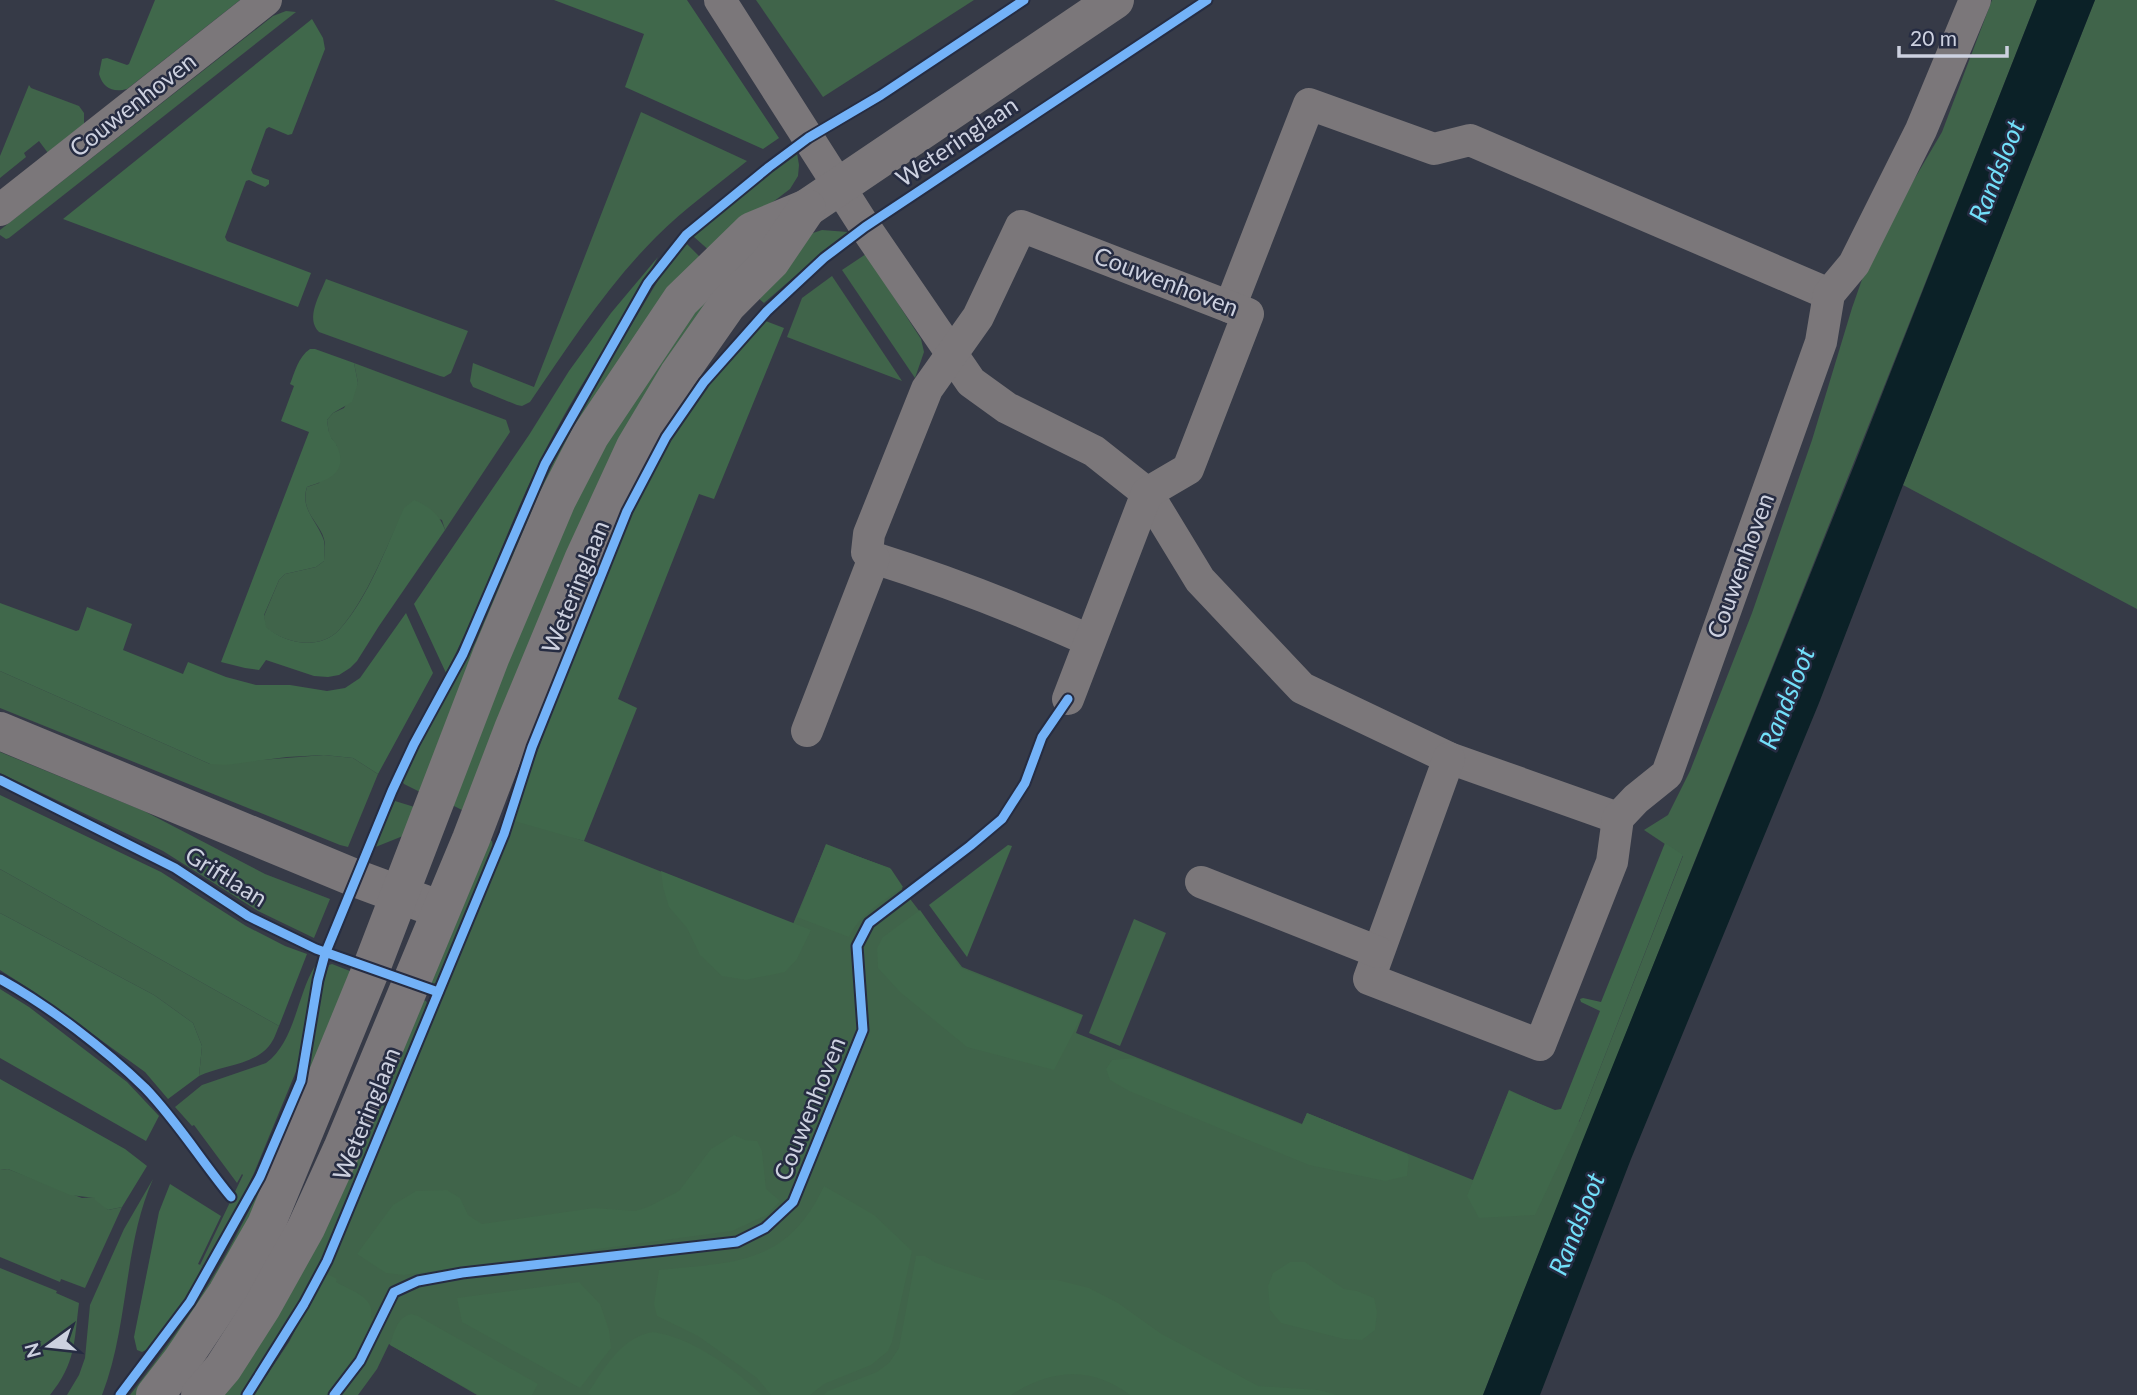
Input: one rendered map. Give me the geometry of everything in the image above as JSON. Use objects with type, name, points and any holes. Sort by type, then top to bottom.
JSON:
[{"type":"street","name":"Couwenhoven","points":[[0,211],[266,0]]},
{"type":"street","points":[[720,0],[873,238],[971,382],[1007,408],[1094,451],[1147,493],[1200,580],[1302,688],[1449,758],[1618,818],[1612,862],[1540,1045],[1369,979],[1449,758]]},
{"type":"street","name":"Weteringlaan","points":[[155,1395],[227,1293],[265,1225],[372,969],[491,656],[557,500],[590,436],[681,300],[752,230],[807,208],[1115,0]]},
{"type":"street","points":[[1230,307],[1309,104],[1434,149],[1470,141],[1829,294],[1854,264],[1921,130],[1975,0]]},
{"type":"street","name":"Weteringlaan","points":[[200,1395],[223,1368],[262,1307],[306,1228],[471,839],[583,560],[635,447],[678,375],[727,305],[771,261],[807,208]]},
{"type":"street","name":"Couwenhoven","points":[[807,731],[874,558],[867,552],[869,534],[927,389],[978,317],[1021,226],[1248,314],[1188,469],[1147,493]]},
{"type":"street","name":"Couwenhoven","points":[[1618,818],[1636,799],[1667,774],[1821,342],[1829,294]]},
{"type":"street","points":[[1068,699],[1147,493]]},
{"type":"street","points":[[874,558],[924,574],[1089,640]]},
{"type":"street","name":"Griftlaan","points":[[0,731],[355,878],[440,910]]},
{"type":"street","points":[[1201,882],[1378,952]]},
{"type":"green space","points":[[155,0],[240,0],[127,89],[109,88],[99,74],[102,59],[129,64]]},
{"type":"green space","points":[[554,0],[687,0],[779,138],[763,149],[625,87],[644,34]]},
{"type":"green space","points":[[756,0],[974,0],[823,97]]},
{"type":"green space","points":[[1992,0],[2037,0],[1483,1395],[477,1395],[389,1344],[377,1369],[358,1395],[254,1395],[289,1342],[340,1244],[514,817],[584,841],[793,924],[826,845],[890,868],[901,887],[962,967],[1083,1015],[1076,1033],[1302,1124],[1307,1113],[1473,1180],[1509,1090],[1579,1122],[1683,856],[1644,830],[1668,815],[1690,771],[1752,613],[1812,440],[1872,251],[1942,132]]},
{"type":"green space","points":[[2095,0],[2137,0],[2137,609],[1903,485]]},
{"type":"green space","points":[[286,11],[296,12],[9,238],[0,235],[0,230],[273,16]]},
{"type":"green space","points":[[312,19],[323,38],[325,49],[292,134],[288,135],[269,127],[266,129],[251,170],[253,174],[269,180],[269,184],[265,187],[246,181],[225,237],[227,241],[311,273],[298,307],[63,219]]},
{"type":"green space","points":[[29,85],[79,106],[84,113],[84,124],[48,153],[39,141],[24,153],[26,157],[0,178],[0,156]]},
{"type":"green space","points":[[641,112],[747,161],[678,217],[638,256],[589,316],[530,402],[517,405],[473,387],[470,381],[473,363],[534,387]]},
{"type":"green space","points":[[797,153],[798,176],[790,189],[712,253],[693,236],[746,191]]},
{"type":"green space","points":[[822,230],[848,232],[764,303],[750,291],[810,234]]},
{"type":"green space","points":[[686,243],[704,261],[666,303],[424,794],[404,784],[402,781],[406,770],[476,641],[534,503],[572,424],[672,257]]},
{"type":"green space","points":[[866,254],[921,339],[924,352],[915,378],[842,270]]},
{"type":"green space","points":[[658,257],[536,469],[446,673],[414,604],[529,435],[569,371],[611,313]]},
{"type":"green space","points":[[721,276],[466,812],[448,803],[588,459]]},
{"type":"green space","points":[[832,276],[902,381],[787,337],[802,298]]},
{"type":"green space","points":[[326,279],[468,331],[451,373],[440,376],[319,332],[313,320],[313,313]]},
{"type":"green space","points":[[763,320],[784,328],[714,499],[699,494],[618,699],[637,708],[584,841],[514,821],[555,705],[636,503],[669,442],[693,405]]},
{"type":"green space","points":[[310,349],[354,363],[358,383],[352,402],[333,413],[327,420],[330,435],[340,455],[338,469],[329,478],[307,487],[305,494],[307,508],[324,541],[324,561],[316,567],[285,574],[279,580],[264,615],[266,627],[283,638],[303,643],[313,643],[332,636],[360,602],[404,508],[414,500],[433,512],[445,530],[357,661],[339,675],[328,677],[314,676],[266,660],[259,670],[221,662],[309,432],[281,421],[294,386],[290,384],[295,370]]},
{"type":"green space","points":[[354,363],[506,420],[510,432],[445,530],[442,520],[405,508],[368,587],[340,629],[332,636],[313,643],[293,641],[265,627],[264,616],[279,580],[285,574],[316,567],[324,561],[323,537],[309,511],[305,496],[307,487],[319,483],[337,446],[329,435],[327,420],[333,413],[344,408],[358,383]]},
{"type":"green space","points":[[0,603],[76,631],[79,630],[87,607],[132,624],[123,650],[183,674],[188,662],[256,685],[290,685],[327,691],[345,688],[360,678],[406,613],[433,673],[378,774],[353,758],[324,755],[226,765],[210,764],[0,671]]},
{"type":"green space","points":[[0,671],[210,764],[324,755],[353,758],[378,774],[348,847],[340,845],[0,708]]},
{"type":"green space","points":[[0,752],[144,811],[265,874],[330,899],[314,938],[258,911],[163,851],[0,773]]},
{"type":"green space","points":[[0,795],[161,872],[246,926],[307,954],[279,1026],[0,869]]},
{"type":"green space","points":[[395,801],[421,809],[403,836],[373,848]]},
{"type":"green space","points":[[488,839],[492,841],[493,848],[436,983],[430,985]]},
{"type":"green space","points":[[1665,843],[1683,855],[1581,1117],[1535,1215],[1479,1218],[1467,1196],[1509,1091],[1555,1110],[1561,1109],[1600,1011],[1580,999],[1601,1002]]},
{"type":"green space","points":[[826,844],[891,869],[903,887],[865,915],[849,937],[797,917]]},
{"type":"green space","points":[[1008,845],[1012,846],[967,957],[929,905]]},
{"type":"green space","points":[[0,869],[279,1026],[271,1044],[263,1052],[246,1061],[199,1076],[202,1046],[193,1023],[154,995],[0,913]]},
{"type":"green space","points":[[661,871],[811,930],[797,959],[785,972],[746,980],[722,976],[700,955],[687,928],[669,907]]},
{"type":"green space","points":[[920,910],[961,968],[1082,1016],[1054,1070],[967,1047],[900,992],[878,968],[877,948],[883,937]]},
{"type":"green space","points":[[0,913],[154,995],[193,1023],[202,1046],[199,1076],[168,1099],[145,1072],[0,970]]},
{"type":"green space","points":[[1134,919],[1166,933],[1120,1046],[1089,1033]]},
{"type":"green space","points":[[329,965],[355,973],[264,1197],[142,1395],[130,1395],[202,1294],[257,1193],[306,1078],[321,993]]},
{"type":"green space","points":[[315,966],[303,1049],[297,1069],[227,1230],[206,1267],[200,1265],[243,1175],[237,1183],[194,1125],[192,1126],[175,1107],[202,1085],[266,1063],[276,1054],[290,1031]]},
{"type":"green space","points":[[0,989],[29,1007],[127,1082],[159,1116],[146,1141],[0,1058]]},
{"type":"green space","points":[[417,998],[427,1003],[413,1042],[323,1259],[291,1320],[241,1395],[211,1395]]},
{"type":"green space","points":[[1135,1058],[1302,1125],[1307,1113],[1407,1154],[1407,1176],[1385,1181],[1309,1165],[1129,1091],[1110,1080],[1106,1069],[1112,1060]]},
{"type":"green space","points":[[0,1079],[125,1149],[147,1166],[122,1207],[108,1210],[95,1198],[70,1195],[8,1169],[0,1170]]},
{"type":"green space","points":[[734,1135],[757,1141],[762,1151],[766,1189],[780,1201],[767,1215],[732,1231],[403,1275],[386,1273],[357,1254],[393,1205],[416,1191],[447,1190],[460,1198],[468,1215],[482,1224],[594,1208],[635,1211],[648,1207],[679,1191],[711,1149]]},
{"type":"green space","points":[[8,1169],[82,1198],[96,1197],[108,1210],[122,1207],[85,1288],[61,1279],[60,1282],[0,1257],[0,1170]]},
{"type":"green space","points":[[153,1179],[136,1232],[117,1342],[102,1395],[67,1395],[85,1358],[90,1305],[124,1229]]},
{"type":"green space","points":[[170,1184],[221,1216],[198,1264],[206,1267],[155,1345],[142,1352],[137,1350],[134,1337],[159,1212]]},
{"type":"green space","points":[[824,1186],[874,1215],[912,1251],[892,1342],[888,1351],[871,1365],[824,1384],[810,1395],[771,1395],[757,1378],[698,1336],[657,1316],[654,1304],[659,1270],[735,1261],[776,1245],[793,1231],[809,1212]]},
{"type":"green space","points":[[916,1256],[925,1256],[936,1263],[986,1280],[1057,1280],[1089,1288],[1118,1303],[1160,1333],[1258,1386],[1319,1390],[1337,1395],[1130,1395],[1101,1379],[1071,1374],[1041,1380],[1011,1395],[824,1395],[877,1372],[889,1363],[899,1348]]},
{"type":"green space","points":[[1290,1262],[1305,1262],[1344,1289],[1374,1298],[1377,1313],[1375,1330],[1362,1340],[1344,1339],[1281,1323],[1270,1310],[1268,1286],[1273,1273]]},
{"type":"green space","points":[[0,1268],[79,1303],[69,1362],[50,1395],[0,1395]]},
{"type":"green space","points":[[325,1273],[361,1296],[370,1305],[373,1319],[359,1349],[326,1395],[254,1395],[290,1341]]},
{"type":"green space","points":[[579,1282],[600,1304],[609,1330],[611,1348],[580,1388],[462,1322],[457,1298]]},
{"type":"green space","points":[[411,1314],[538,1384],[532,1395],[479,1395],[390,1345],[399,1322]]},
{"type":"green space","points":[[653,1332],[697,1347],[762,1395],[588,1393],[614,1355],[632,1340]]},
{"type":"water","name":"Randsloot","points":[[2037,0],[2095,0],[1819,703],[1631,1159],[1540,1395],[1483,1395],[1855,463]]},
{"type":"cycle path","points":[[120,1395],[190,1302],[260,1177],[301,1081],[325,954],[392,791],[463,654],[545,464],[648,283],[686,235],[769,167],[808,138],[881,95],[1024,0]]},
{"type":"cycle path","points":[[247,1395],[304,1304],[327,1261],[504,834],[532,747],[627,511],[666,437],[704,382],[767,311],[824,258],[865,227],[1207,0]]},
{"type":"cycle path","points":[[334,1395],[360,1361],[394,1292],[418,1281],[462,1273],[737,1242],[765,1228],[793,1202],[863,1030],[857,946],[869,923],[1002,819],[1025,783],[1042,737],[1068,699]]},
{"type":"cycle path","points":[[0,780],[175,868],[248,916],[316,949],[438,992]]},
{"type":"cycle path","points":[[0,979],[76,1029],[145,1088],[231,1197]]}]
